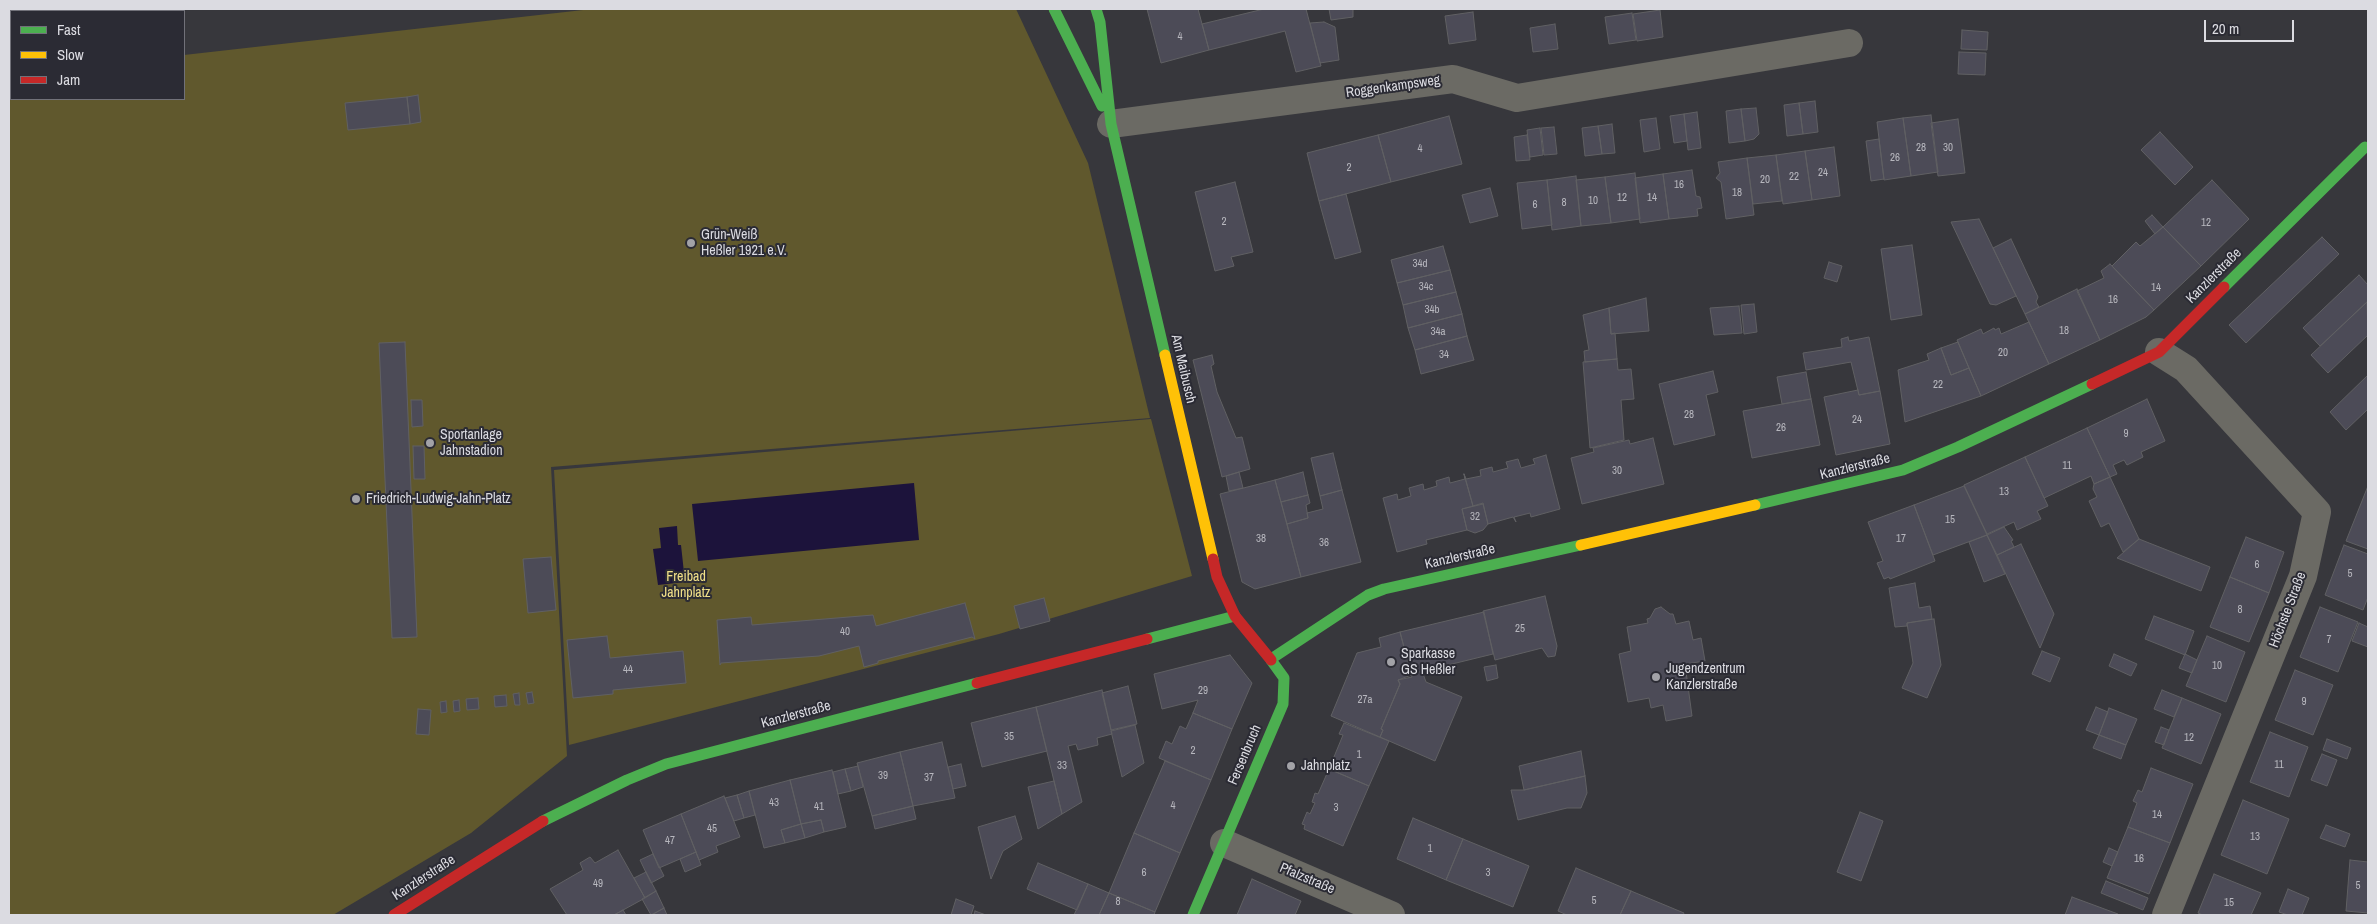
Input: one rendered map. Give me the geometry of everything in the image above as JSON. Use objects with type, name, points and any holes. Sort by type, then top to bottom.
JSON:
[{"type":"street","name":"Am Maibusch","points":[[1054,9],[1111,124]]},
{"type":"street","name":"Am Maibusch","points":[[1096,9],[1100,22],[1111,124],[1217,577],[1235,616]]},
{"type":"street","name":"Roggenkampsweg","points":[[1111,124],[1454,79],[1516,98],[1849,43]]},
{"type":"street","name":"Kanzlerstraße","points":[[1271,659],[1368,595],[1384,589],[1903,470],[1958,447],[2158,352],[2366,146]]},
{"type":"street","name":"Höchste Straße","points":[[2158,352],[2186,369],[2317,512],[2303,576],[2166,915]]},
{"type":"street","name":"Fersenbruch","points":[[1193,915],[1283,704],[1284,678],[1271,659],[1235,616]]},
{"type":"street","name":"Kanzlerstraße","points":[[394,915],[530,827],[627,780],[666,764],[1235,616]]},
{"type":"street","name":"Pfalzstraße","points":[[1224,843],[1391,915]]},
{"type":"green space","name":"Sportanlage Jahnstadion","points":[[592,9],[1016,9],[1088,163],[1150,418],[551,467],[567,756],[471,833],[333,915],[9,915],[9,75],[10,100],[185,100],[185,55]]},
{"type":"green space","name":"Freibad Jahnplatz","points":[[1151,419],[1192,576],[999,634],[569,745],[554,470]]},
{"type":"shaded area","points":[[914,483],[919,540],[698,561],[692,504]]},
{"type":"shaded area","points":[[677,526],[678,545],[681,545],[685,582],[658,585],[653,549],[661,548],[659,528]]},
{"type":"building","points":[[1147,9],[1198,9],[1209,50],[1161,63]]},
{"type":"building","points":[[1264,9],[1306,9],[1321,66],[1296,72],[1285,31],[1209,50],[1202,24]]},
{"type":"building","points":[[1329,9],[1353,9],[1353,17],[1331,20]]},
{"type":"building","points":[[1660,10],[1663,37],[1637,41],[1633,14]]},
{"type":"building","points":[[1473,12],[1476,40],[1449,44],[1445,16]]},
{"type":"building","points":[[1632,13],[1636,40],[1609,44],[1605,17]]},
{"type":"building","points":[[1324,22],[1335,27],[1339,60],[1320,63],[1310,23]]},
{"type":"building","points":[[1555,24],[1558,49],[1533,52],[1530,28]]},
{"type":"building","points":[[1962,30],[1988,32],[1987,50],[1961,49]]},
{"type":"building","points":[[1959,52],[1986,53],[1985,75],[1958,74]]},
{"type":"building","points":[[418,95],[421,122],[410,124],[407,97]]},
{"type":"building","points":[[407,97],[410,124],[348,130],[345,103]]},
{"type":"building","points":[[1815,101],[1818,132],[1803,134],[1799,103]]},
{"type":"building","points":[[1799,103],[1803,134],[1787,136],[1784,105]]},
{"type":"building","points":[[1756,108],[1759,134],[1754,139],[1745,141],[1741,109]]},
{"type":"building","points":[[1741,109],[1745,141],[1729,143],[1726,111]]},
{"type":"building","points":[[1697,112],[1701,148],[1688,150],[1684,114]]},
{"type":"building","points":[[1684,114],[1687,141],[1674,143],[1670,116]]},
{"type":"building","points":[[1931,115],[1938,172],[1911,176],[1903,118]]},
{"type":"building","points":[[1449,116],[1462,164],[1391,182],[1378,135]]},
{"type":"building","points":[[1656,118],[1660,149],[1644,152],[1640,120]]},
{"type":"building","points":[[1903,118],[1911,176],[1884,180],[1877,122]]},
{"type":"building","points":[[1958,119],[1965,173],[1938,176],[1931,123]]},
{"type":"building","points":[[1612,124],[1615,153],[1602,154],[1598,126]]},
{"type":"building","points":[[1598,126],[1602,154],[1585,156],[1582,128]]},
{"type":"building","points":[[1554,127],[1557,154],[1544,155],[1541,128]]},
{"type":"building","points":[[1540,128],[1543,155],[1530,157],[1527,130]]},
{"type":"building","points":[[2160,132],[2193,167],[2175,185],[2141,150]]},
{"type":"building","points":[[1378,135],[1391,182],[1319,201],[1307,153]]},
{"type":"building","points":[[1527,135],[1530,160],[1516,161],[1514,137]]},
{"type":"building","points":[[1879,139],[1884,179],[1871,181],[1866,141]]},
{"type":"building","points":[[1834,147],[1840,196],[1812,200],[1805,151]]},
{"type":"building","points":[[1805,151],[1812,200],[1783,204],[1776,155]]},
{"type":"building","points":[[1776,155],[1782,201],[1753,204],[1747,158]]},
{"type":"building","points":[[1747,158],[1754,215],[1726,219],[1721,182],[1716,178],[1720,173],[1718,162]]},
{"type":"building","points":[[1692,170],[1696,196],[1700,197],[1702,208],[1697,209],[1698,216],[1669,219],[1663,174]]},
{"type":"building","points":[[1635,173],[1640,219],[1611,223],[1605,177]]},
{"type":"building","points":[[1663,174],[1669,219],[1640,223],[1635,178]]},
{"type":"building","points":[[1576,176],[1581,226],[1552,230],[1547,180]]},
{"type":"building","points":[[1605,177],[1611,223],[1581,226],[1576,180]]},
{"type":"building","points":[[1547,180],[1552,225],[1522,229],[1517,183]]},
{"type":"building","points":[[2212,180],[2249,219],[2201,266],[2163,227]]},
{"type":"building","points":[[1235,182],[1253,252],[1231,257],[1234,266],[1215,271],[1195,192]]},
{"type":"building","points":[[1490,188],[1498,216],[1470,223],[1462,195]]},
{"type":"building","points":[[1346,194],[1361,252],[1335,259],[1319,201]]},
{"type":"building","points":[[2152,215],[2163,227],[2155,234],[2145,221]]},
{"type":"building","points":[[1979,219],[2016,296],[1996,305],[1990,304],[1951,222]]},
{"type":"building","points":[[2163,227],[2201,266],[2154,310],[2112,266],[2136,242],[2140,246]]},
{"type":"building","points":[[2322,237],[2339,254],[2246,343],[2229,325]]},
{"type":"building","points":[[2011,239],[2038,297],[2036,302],[2039,307],[2025,314],[1993,248]]},
{"type":"building","points":[[1912,245],[1922,315],[1891,320],[1881,249]]},
{"type":"building","points":[[1443,246],[1450,270],[1397,283],[1391,260]]},
{"type":"building","points":[[1829,262],[1842,266],[1837,282],[1824,278]]},
{"type":"building","points":[[2110,264],[2154,310],[2146,317],[2100,340],[2077,291],[2104,278],[2101,271]]},
{"type":"building","points":[[1450,270],[1456,292],[1403,305],[1397,283]]},
{"type":"building","points":[[2359,275],[2368,285],[2368,301],[2320,346],[2303,328]]},
{"type":"building","points":[[2077,289],[2100,340],[2049,364],[2025,314]]},
{"type":"building","points":[[1456,292],[1462,314],[1408,328],[1403,305]]},
{"type":"building","points":[[1646,298],[1649,331],[1611,334],[1609,308]]},
{"type":"building","points":[[2367,302],[2368,335],[2328,373],[2311,355]]},
{"type":"building","points":[[1754,304],[1757,332],[1744,334],[1741,305]]},
{"type":"building","points":[[1739,306],[1742,333],[1714,335],[1710,308]]},
{"type":"building","points":[[1609,308],[1611,334],[1615,333],[1617,359],[1585,362],[1584,351],[1589,350],[1583,315]]},
{"type":"building","points":[[1462,314],[1467,336],[1415,350],[1408,328]]},
{"type":"building","points":[[2029,322],[2049,364],[1981,396],[1957,340],[1981,329],[1983,334],[1994,328],[1995,330],[1999,328],[2001,334]]},
{"type":"building","points":[[1467,336],[1474,360],[1421,374],[1415,350]]},
{"type":"building","points":[[1848,337],[1849,341],[1869,337],[1880,391],[1859,395],[1851,362],[1806,370],[1803,353],[1842,347],[1841,339]]},
{"type":"building","points":[[405,342],[417,637],[392,638],[379,343]]},
{"type":"building","points":[[1958,342],[1969,368],[1951,375],[1941,348]]},
{"type":"building","points":[[1941,348],[1951,375],[1969,368],[1981,396],[1905,422],[1898,370],[1929,360],[1927,354]]},
{"type":"building","points":[[1212,355],[1214,364],[1211,366],[1217,392],[1236,438],[1242,437],[1250,469],[1222,477],[1193,360]]},
{"type":"building","points":[[1617,359],[1618,370],[1631,369],[1634,399],[1621,400],[1624,440],[1590,448],[1583,362]]},
{"type":"building","points":[[1713,371],[1718,392],[1706,395],[1715,435],[1674,445],[1659,384]]},
{"type":"building","points":[[1806,372],[1811,399],[1782,404],[1777,377]]},
{"type":"building","points":[[2368,375],[2368,409],[2346,430],[2330,412]]},
{"type":"building","points":[[1858,390],[1859,395],[1880,391],[1890,444],[1836,455],[1824,397]]},
{"type":"building","points":[[1811,399],[1820,445],[1752,458],[1743,411]]},
{"type":"building","points":[[2147,399],[2165,441],[2141,452],[2143,457],[2127,465],[2124,460],[2113,465],[2117,474],[2110,477],[2087,428]]},
{"type":"building","points":[[411,400],[422,400],[423,426],[412,427]]},
{"type":"building","points":[[2087,428],[2110,477],[2094,484],[2091,476],[2044,498],[2025,457]]},
{"type":"building","points":[[1653,438],[1664,484],[1582,504],[1571,458],[1594,452],[1593,448],[1629,440],[1630,444]]},
{"type":"building","points":[[413,446],[424,446],[425,479],[414,479]]},
{"type":"building","points":[[1333,453],[1342,490],[1320,496],[1311,458]]},
{"type":"building","points":[[1546,455],[1560,509],[1531,517],[1530,513],[1514,517],[1516,522],[1513,517],[1488,524],[1483,503],[1473,506],[1464,474],[1466,479],[1481,476],[1480,470],[1492,467],[1493,472],[1508,468],[1506,462],[1518,459],[1521,468],[1535,464],[1533,459]]},
{"type":"building","points":[[2025,457],[2048,506],[2037,511],[2041,519],[2017,530],[2014,522],[1987,534],[1964,485]]},
{"type":"building","points":[[1239,472],[1243,488],[1229,491],[1226,476]]},
{"type":"building","points":[[1303,472],[1308,495],[1281,502],[1275,480]]},
{"type":"building","points":[[1464,474],[1473,506],[1462,509],[1467,530],[1426,540],[1427,544],[1397,552],[1383,498],[1397,494],[1398,500],[1411,496],[1409,488],[1423,484],[1424,490],[1437,486],[1436,481],[1449,477],[1450,483],[1465,479]]},
{"type":"building","points":[[2110,477],[2139,539],[2123,552],[2109,523],[2101,527],[2089,501],[2097,497],[2093,489],[2094,484]]},
{"type":"building","points":[[1275,480],[1301,577],[1255,589],[1242,582],[1220,494]]},
{"type":"building","points":[[1964,486],[1987,535],[1933,555],[1914,505]]},
{"type":"building","points":[[2368,486],[2368,549],[2346,541]]},
{"type":"building","points":[[1342,490],[1361,562],[1301,577],[1287,524],[1308,518],[1307,513],[1323,509],[1320,496]]},
{"type":"building","points":[[1308,495],[1310,503],[1306,505],[1308,518],[1287,524],[1281,502]]},
{"type":"building","points":[[1483,504],[1488,524],[1483,530],[1475,533],[1467,530],[1462,509]]},
{"type":"building","points":[[1914,505],[1935,561],[1890,579],[1889,577],[1884,579],[1877,563],[1883,561],[1868,522]]},
{"type":"building","points":[[2004,527],[2013,540],[2011,541],[2014,547],[1997,555],[1987,535]]},
{"type":"building","points":[[1987,535],[2005,574],[1984,582],[1969,542]]},
{"type":"building","points":[[2246,537],[2284,552],[2269,593],[2230,577]]},
{"type":"building","points":[[2139,539],[2210,567],[2201,591],[2117,558]]},
{"type":"building","points":[[2021,544],[2054,614],[2040,648],[1997,555]]},
{"type":"building","points":[[2344,545],[2368,554],[2368,597],[2363,610],[2325,595]]},
{"type":"building","points":[[551,557],[556,610],[528,613],[523,559]]},
{"type":"building","points":[[2230,577],[2269,593],[2249,642],[2210,627]]},
{"type":"building","points":[[1915,583],[1919,608],[1930,606],[1932,619],[1907,623],[1907,626],[1895,627],[1889,588]]},
{"type":"building","points":[[1545,596],[1557,646],[1555,656],[1548,657],[1542,648],[1495,660],[1483,611]]},
{"type":"building","points":[[1044,598],[1050,621],[1020,629],[1014,606]]},
{"type":"building","points":[[965,603],[975,639],[972,637],[878,661],[878,663],[864,667],[859,646],[819,656],[721,663],[720,665],[717,620],[751,617],[752,625],[873,615],[876,626]]},
{"type":"building","name":"Jugendzentrum Kanzlerstraße","points":[[1661,607],[1670,614],[1673,614],[1676,624],[1689,621],[1693,640],[1701,638],[1705,661],[1685,664],[1692,716],[1666,721],[1663,705],[1651,708],[1649,698],[1628,702],[1619,654],[1631,651],[1627,627],[1648,623],[1647,619],[1650,618],[1655,609]]},
{"type":"building","points":[[2320,607],[2358,622],[2338,672],[2300,657]]},
{"type":"building","points":[[1484,612],[1493,654],[1411,674],[1400,632]]},
{"type":"building","points":[[2154,616],[2194,631],[2185,655],[2145,639]]},
{"type":"building","points":[[1934,619],[1941,665],[1927,698],[1902,688],[1913,663],[1907,623]]},
{"type":"building","points":[[2359,623],[2368,627],[2368,647],[2352,641]]},
{"type":"building","points":[[1400,632],[1412,677],[1398,680],[1400,684],[1381,729],[1383,730],[1380,737],[1331,716],[1357,653],[1381,647],[1379,638]]},
{"type":"building","points":[[607,636],[610,658],[683,651],[686,683],[613,690],[613,694],[573,698],[567,640]]},
{"type":"building","points":[[2207,636],[2245,652],[2226,702],[2186,686]]},
{"type":"building","points":[[2042,651],[2060,658],[2050,682],[2032,674]]},
{"type":"building","points":[[2114,654],[2137,664],[2131,676],[2109,666]]},
{"type":"building","points":[[2185,654],[2197,660],[2192,673],[2179,668]]},
{"type":"building","points":[[1230,655],[1252,683],[1232,729],[1193,713],[1198,700],[1162,709],[1154,674]]},
{"type":"building","points":[[1496,665],[1498,678],[1487,681],[1484,667]]},
{"type":"building","points":[[2295,670],[2333,685],[2313,735],[2275,720]]},
{"type":"building","points":[[1422,671],[1426,682],[1462,697],[1435,761],[1380,737],[1383,730],[1381,729],[1400,684],[1398,680]]},
{"type":"building","points":[[1128,686],[1137,724],[1111,730],[1102,693]]},
{"type":"building","points":[[1102,690],[1112,734],[1097,738],[1098,745],[1078,750],[1076,744],[1068,746],[1082,802],[1062,814],[1036,707]]},
{"type":"building","points":[[2162,690],[2182,698],[2174,717],[2154,709]]},
{"type":"building","points":[[532,692],[534,703],[528,704],[526,693]]},
{"type":"building","points":[[519,693],[520,705],[515,705],[513,694]]},
{"type":"building","points":[[506,695],[507,706],[495,707],[494,696]]},
{"type":"building","points":[[478,698],[479,709],[467,710],[466,699]]},
{"type":"building","points":[[2182,698],[2221,714],[2201,764],[2162,748]]},
{"type":"building","points":[[459,700],[460,711],[454,712],[453,701]]},
{"type":"building","points":[[446,701],[447,712],[441,713],[440,702]]},
{"type":"building","points":[[1036,707],[1047,751],[982,767],[971,723]]},
{"type":"building","points":[[2096,707],[2108,712],[2099,735],[2086,730]]},
{"type":"building","points":[[2109,708],[2137,719],[2126,745],[2099,735]]},
{"type":"building","points":[[418,709],[431,710],[429,735],[416,734]]},
{"type":"building","points":[[1193,713],[1232,729],[1211,780],[1159,758],[1166,741],[1172,744],[1180,726],[1186,729]]},
{"type":"building","points":[[1344,723],[1389,741],[1369,786],[1329,769],[1343,735],[1339,734]]},
{"type":"building","points":[[1135,725],[1144,763],[1122,777],[1111,731]]},
{"type":"building","points":[[2161,727],[2169,730],[2164,745],[2155,742]]},
{"type":"building","points":[[2270,732],[2308,747],[2289,797],[2250,782]]},
{"type":"building","points":[[2099,735],[2126,745],[2121,759],[2093,748]]},
{"type":"building","points":[[2327,739],[2351,748],[2347,759],[2323,750]]},
{"type":"building","points":[[942,742],[955,798],[913,806],[900,752]]},
{"type":"building","points":[[1581,751],[1585,776],[1524,790],[1519,766]]},
{"type":"building","points":[[900,752],[913,806],[872,816],[857,763]]},
{"type":"building","points":[[2322,754],[2337,760],[2327,786],[2311,780]]},
{"type":"building","points":[[1165,761],[1211,780],[1180,853],[1134,833]]},
{"type":"building","points":[[961,764],[966,786],[953,789],[948,767]]},
{"type":"building","points":[[858,766],[863,787],[851,791],[845,769]]},
{"type":"building","points":[[2151,768],[2193,784],[2170,843],[2128,827],[2137,803],[2133,801],[2138,790],[2142,792]]},
{"type":"building","points":[[845,769],[851,791],[838,794],[833,772]]},
{"type":"building","points":[[1329,769],[1369,786],[1343,846],[1304,829],[1305,825],[1302,824],[1307,812],[1310,814],[1315,803],[1312,802],[1315,793],[1318,794]]},
{"type":"building","points":[[832,770],[846,827],[824,832],[821,820],[801,824],[790,780]]},
{"type":"building","points":[[1585,776],[1587,793],[1581,808],[1567,808],[1518,820],[1511,790],[1524,790]]},
{"type":"building","points":[[790,780],[801,824],[781,830],[785,843],[764,848],[749,791]]},
{"type":"building","points":[[1054,781],[1062,814],[1038,829],[1028,787]]},
{"type":"building","points":[[749,791],[755,815],[744,818],[737,795]]},
{"type":"building","points":[[737,795],[744,818],[734,821],[725,798]]},
{"type":"building","points":[[724,796],[740,837],[716,846],[718,852],[699,860],[681,814]]},
{"type":"building","points":[[2243,800],[2289,819],[2267,874],[2221,855]]},
{"type":"building","points":[[913,806],[916,819],[875,829],[872,816]]},
{"type":"building","points":[[1860,812],[1883,821],[1861,881],[1837,872]]},
{"type":"building","points":[[681,814],[696,852],[659,868],[643,830]]},
{"type":"building","points":[[1015,816],[1022,839],[1003,851],[991,879],[978,827]]},
{"type":"building","points":[[1413,818],[1463,839],[1446,880],[1397,859]]},
{"type":"building","points":[[821,820],[824,832],[805,838],[801,824]]},
{"type":"building","points":[[801,824],[805,838],[785,843],[781,830]]},
{"type":"building","points":[[2326,825],[2350,834],[2345,847],[2320,838]]},
{"type":"building","points":[[2128,827],[2170,843],[2149,894],[2107,878]]},
{"type":"building","points":[[1134,833],[1180,853],[1155,912],[1109,893]]},
{"type":"building","points":[[1463,839],[1529,866],[1513,907],[1446,880]]},
{"type":"building","points":[[2109,848],[2118,852],[2112,866],[2103,862]]},
{"type":"building","points":[[618,850],[645,898],[614,915],[567,915],[550,889],[583,870],[580,863],[590,857],[595,863]]},
{"type":"building","points":[[696,852],[701,865],[685,872],[680,859]]},
{"type":"building","points":[[653,854],[664,876],[651,883],[640,860]]},
{"type":"building","points":[[2350,860],[2368,862],[2368,913],[2346,911]]},
{"type":"building","points":[[1038,863],[1088,884],[1077,910],[1027,889]]},
{"type":"building","points":[[1576,868],[1631,891],[1620,915],[1567,915],[1558,911]]},
{"type":"building","points":[[646,872],[656,891],[645,898],[634,878]]},
{"type":"building","points":[[2214,874],[2261,893],[2251,915],[2203,915],[2198,913]]},
{"type":"building","points":[[1252,879],[1301,901],[1295,915],[1237,915]]},
{"type":"building","points":[[2106,881],[2148,898],[2143,910],[2101,893]]},
{"type":"building","points":[[1088,884],[1109,893],[1099,915],[1074,915]]},
{"type":"building","points":[[2288,889],[2309,898],[2302,915],[2288,915],[2279,912]]},
{"type":"building","points":[[656,891],[664,908],[651,915],[642,899]]},
{"type":"building","points":[[1631,891],[1684,913],[1683,915],[1620,915]]},
{"type":"building","points":[[1109,893],[1155,912],[1154,915],[1099,915]]},
{"type":"building","points":[[2072,897],[2118,914],[2065,915]]},
{"type":"building","points":[[956,899],[974,906],[971,915],[951,915]]},
{"type":"building","points":[[664,908],[667,915],[652,915]]},
{"type":"building","points":[[623,910],[626,915],[614,915]]},
{"type":"building","points":[[975,911],[986,915],[974,915]]},
{"type":"traffic: fast","points":[[1054,9],[1102,106]]},
{"type":"traffic: fast","points":[[1096,9],[1100,22],[1111,124],[1165,355]]},
{"type":"traffic: fast","points":[[2224,287],[2365,147]]},
{"type":"traffic: fast","points":[[1755,505],[1903,470],[1958,447],[2092,384]]},
{"type":"traffic: fast","points":[[1271,659],[1368,595],[1384,589],[1581,545]]},
{"type":"traffic: fast","points":[[1147,639],[1235,616]]},
{"type":"traffic: fast","points":[[1193,915],[1283,704],[1284,678],[1271,660]]},
{"type":"traffic: fast","points":[[543,821],[627,780],[666,764],[977,683]]},
{"type":"traffic: slow","points":[[1165,355],[1213,559]]},
{"type":"traffic: slow","points":[[1581,545],[1755,505]]},
{"type":"traffic: jam","points":[[2092,384],[2159,352],[2224,287]]},
{"type":"traffic: jam","points":[[1213,559],[1217,577],[1235,616],[1271,660]]},
{"type":"traffic: jam","points":[[977,683],[1147,639]]},
{"type":"traffic: jam","points":[[394,915],[543,821]]},
{"type":"place","name":"Grün-Weiß Heßler 1921 e.V.","points":[[691,243]]},
{"type":"place","name":"Sportanlage Jahnstadion","points":[[430,443]]},
{"type":"place","name":"Friedrich-Ludwig-Jahn-Platz","points":[[356,499]]},
{"type":"place","name":"Sparkasse GS Heßler","points":[[1391,662]]},
{"type":"place","name":"Jugendzentrum Kanzlerstraße","points":[[1656,677]]},
{"type":"place","name":"Jahnplatz","points":[[1291,766]]}]
